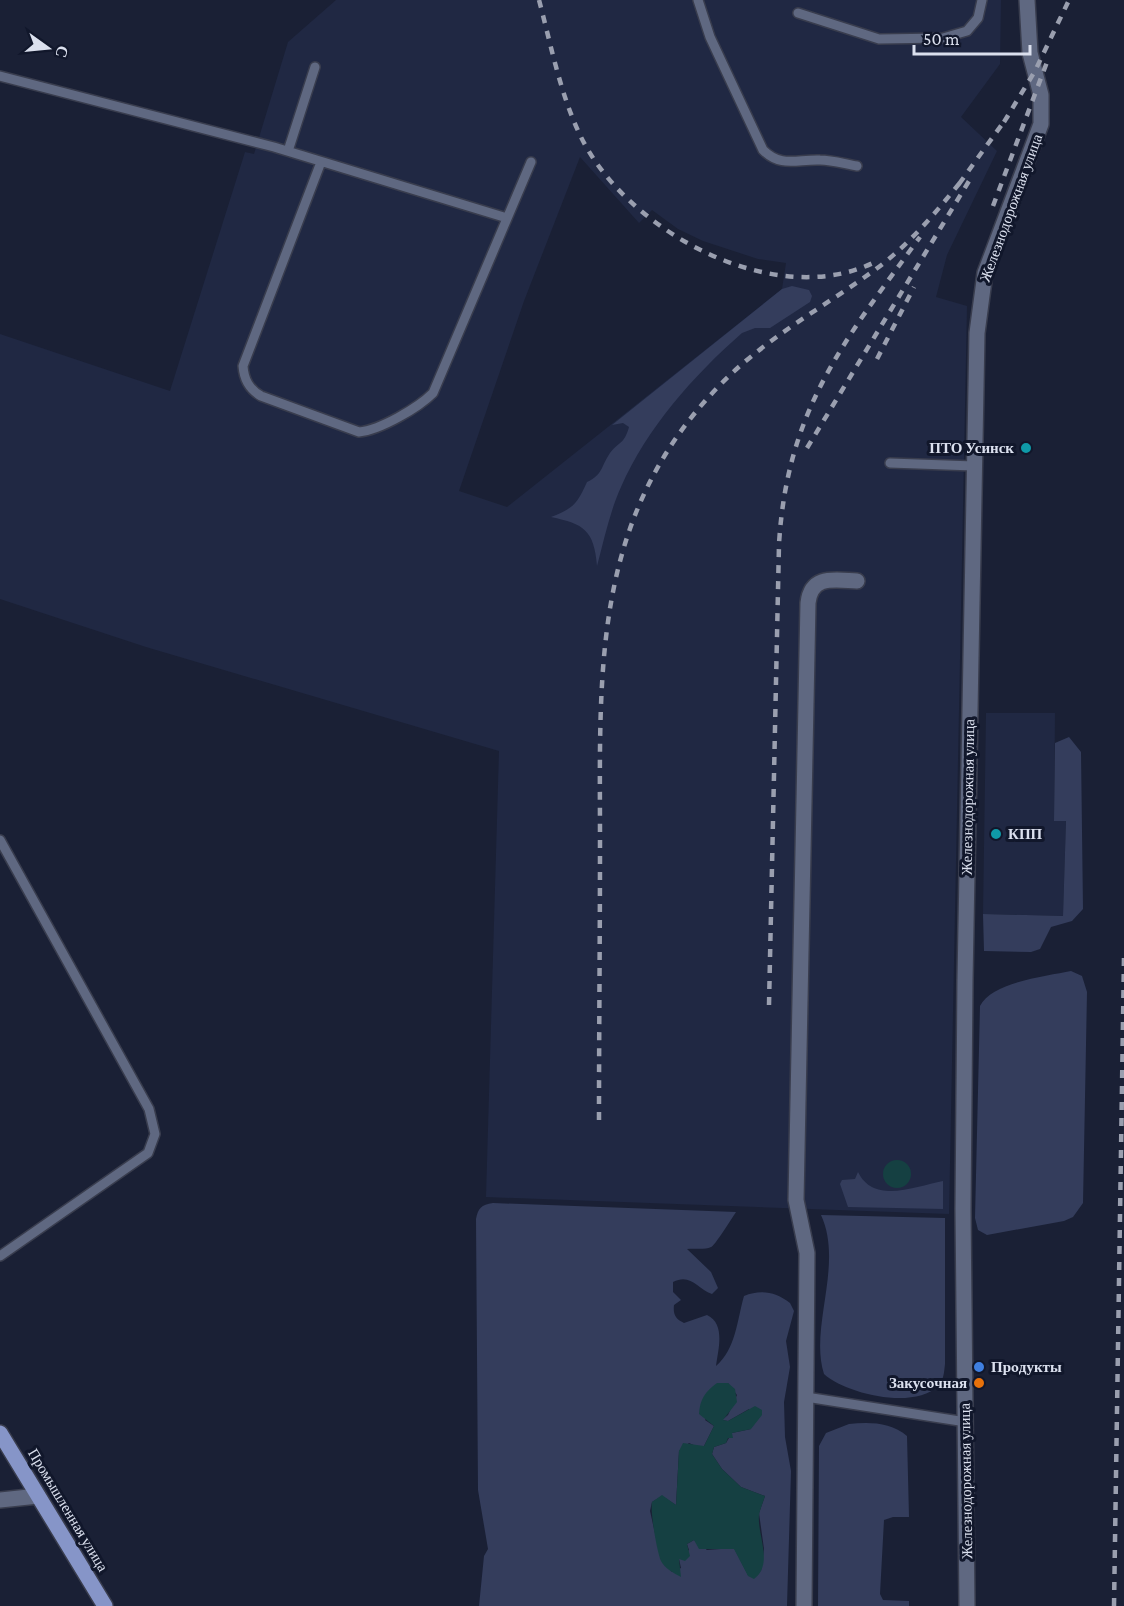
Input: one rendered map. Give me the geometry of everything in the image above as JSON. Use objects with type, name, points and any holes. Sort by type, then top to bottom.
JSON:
[{"type":"main road","name":"Промышленная улица","points":[[0,1433],[105,1606]]},
{"type":"street","name":"Железнодорожная улица","points":[[968,1606],[964,980],[974,466],[980,297],[992,252],[1039,134],[1042,115],[1039,84],[1030,53],[1027,0]]},
{"type":"street","points":[[804,1606],[807,1253],[796,1200],[808,603],[809,594],[817,582],[826,579],[857,581]]},
{"type":"street","points":[[0,1500],[38,1496]]},
{"type":"lane","points":[[698,0],[710,37],[763,150],[771,158],[781,162],[818,160],[857,166]]},
{"type":"lane","points":[[798,13],[879,39],[943,38],[966,31],[978,18],[982,0]]},
{"type":"lane","points":[[288,151],[315,67]]},
{"type":"lane","points":[[0,76],[288,151],[507,218]]},
{"type":"lane","points":[[321,162],[243,366],[244,376],[254,392],[261,396],[349,429],[370,431],[420,405],[433,393],[531,162]]},
{"type":"lane","points":[[890,463],[974,466]]},
{"type":"lane","points":[[0,840],[149,1109],[155,1134],[148,1153],[0,1256]]},
{"type":"lane","points":[[806,1396],[966,1422]]},
{"type":"shaded area","points":[[336,0],[1001,0],[1000,64],[961,117],[997,151],[947,255],[936,297],[967,306],[949,1214],[486,1197],[499,751],[146,647],[0,599],[0,334],[170,391],[245,152],[254,154],[288,42]],"holes":[[[580,157],[639,223],[652,210],[678,229],[703,241],[758,259],[786,263],[782,289],[507,507],[459,491],[524,301]]]},
{"type":"shaded area","points":[[792,286],[809,290],[812,296],[810,302],[770,328],[755,328],[742,333],[689,385],[644,444],[617,496],[597,566],[593,544],[585,531],[572,523],[551,517],[574,504],[587,482],[599,473],[610,453],[625,437],[629,427],[623,423],[612,425],[782,289]]},
{"type":"shaded area","points":[[986,713],[1055,713],[1054,821],[1066,821],[1063,916],[983,914]]},
{"type":"shaded area","points":[[1069,737],[1081,752],[1083,909],[1072,921],[1051,927],[1040,949],[1031,952],[984,951],[983,914],[1063,916],[1066,821],[1054,821],[1055,743]]},
{"type":"shaded area","points":[[1071,971],[1082,976],[1087,992],[1083,1203],[1073,1217],[1064,1221],[987,1235],[978,1230],[975,1218],[980,1006],[996,991],[1021,981]]},
{"type":"shaded area","points":[[897,1160],[907,1164],[911,1174],[907,1184],[897,1188],[887,1184],[883,1174],[887,1164]]},
{"type":"shaded area","points":[[858,1172],[865,1182],[885,1191],[908,1189],[943,1181],[943,1209],[848,1207],[840,1184],[842,1180],[855,1179]]},
{"type":"shaded area","points":[[493,1203],[736,1212],[713,1246],[687,1249],[711,1272],[718,1288],[712,1294],[685,1279],[673,1282],[673,1292],[681,1300],[674,1305],[674,1311],[678,1320],[684,1323],[707,1315],[713,1319],[719,1331],[716,1366],[732,1343],[744,1296],[762,1292],[774,1294],[790,1303],[794,1311],[786,1341],[790,1367],[784,1402],[785,1437],[791,1471],[787,1606],[479,1606],[484,1556],[488,1549],[478,1490],[476,1219],[483,1206]],"holes":[[[728,1383],[737,1395],[728,1415],[722,1420],[728,1421],[749,1409],[751,1429],[732,1433],[726,1443],[714,1447],[712,1454],[722,1469],[741,1487],[765,1496],[759,1513],[764,1549],[761,1571],[748,1575],[734,1548],[707,1550],[694,1540],[687,1544],[689,1550],[679,1559],[681,1568],[672,1572],[661,1560],[650,1511],[652,1502],[662,1496],[676,1505],[679,1451],[689,1443],[704,1446],[714,1426],[705,1420]]]},
{"type":"shaded area","points":[[821,1215],[945,1218],[945,1364],[938,1386],[927,1393],[897,1398],[863,1393],[848,1388],[824,1374],[820,1336],[829,1254],[827,1234]]},
{"type":"shaded area","points":[[717,1383],[728,1383],[735,1389],[737,1402],[723,1420],[728,1421],[755,1406],[762,1410],[762,1415],[751,1429],[732,1433],[733,1438],[728,1438],[726,1443],[714,1447],[712,1454],[722,1469],[741,1487],[765,1496],[759,1515],[763,1565],[760,1573],[754,1579],[748,1576],[734,1549],[699,1549],[694,1540],[687,1544],[690,1556],[685,1561],[679,1559],[681,1577],[663,1564],[656,1541],[652,1502],[662,1495],[676,1505],[679,1451],[683,1443],[704,1446],[714,1426],[699,1414],[701,1404],[704,1396]]},
{"type":"shaded area","points":[[872,1423],[887,1426],[907,1436],[909,1517],[893,1517],[884,1520],[880,1594],[883,1600],[909,1601],[909,1606],[818,1606],[819,1446],[826,1433],[849,1424]]},
{"type":"railway","points":[[539,0],[561,86],[580,135],[601,170],[631,202],[666,230],[707,253],[749,269],[793,277],[835,275],[875,262]]},
{"type":"railway","points":[[1004,122],[1035,71],[1069,0]]},
{"type":"railway","points":[[993,206],[1047,62]]},
{"type":"railway","points":[[959,184],[1008,116]]},
{"type":"railway","points":[[599,1120],[601,718],[604,658],[612,600],[625,543],[646,489],[677,437],[719,386],[755,353],[876,269],[900,249],[963,179]]},
{"type":"railway","points":[[807,448],[969,181]]},
{"type":"railway","points":[[769,1005],[779,544],[784,497],[794,454],[807,415],[824,379],[867,310],[920,237]]},
{"type":"railway","points":[[877,359],[914,287]]},
{"type":"railway","points":[[1114,1606],[1124,956]]},
{"type":"place","name":"ПТО Усинск","points":[[1026,448]]},
{"type":"place","name":"КПП","points":[[996,834]]},
{"type":"place","name":"Прoдукты","points":[[979,1367]]},
{"type":"place","name":"Закусoчная","points":[[979,1383]]}]
